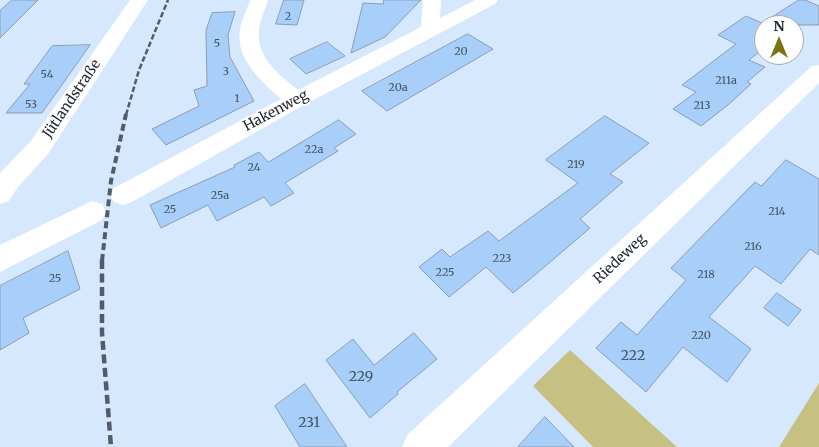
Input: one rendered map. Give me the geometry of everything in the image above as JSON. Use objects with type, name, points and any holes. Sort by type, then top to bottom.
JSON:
[{"type":"street","name":"Jütlandstraße","points":[[0,194],[9,180],[39,148],[139,0]]},
{"type":"street","points":[[259,0],[249,33],[250,50],[258,64],[296,100]]},
{"type":"street","points":[[430,30],[432,0]]},
{"type":"street","name":"Hakenweg","points":[[123,195],[296,100],[489,0]]},
{"type":"street","name":"Riedeweg","points":[[421,447],[819,70]]},
{"type":"street","points":[[0,259],[92,212]]},
{"type":"shaded area","points":[[570,350],[677,447],[593,447],[533,386]]},
{"type":"shaded area","points":[[819,383],[819,447],[779,447]]},
{"type":"building","points":[[12,0],[38,0],[0,38],[0,11]]},
{"type":"building","points":[[284,0],[304,0],[297,25],[276,24]]},
{"type":"building","points":[[384,0],[421,0],[385,37],[351,53],[363,3],[383,4]]},
{"type":"building","points":[[799,0],[805,0],[819,6],[819,25],[804,25],[804,15],[775,15]]},
{"type":"building","points":[[235,12],[228,35],[230,57],[254,101],[166,145],[152,129],[199,106],[194,90],[207,86],[206,30],[212,13]]},
{"type":"building","points":[[746,16],[754,20],[754,56],[749,60],[754,62],[754,65],[765,67],[747,82],[751,84],[701,126],[673,109],[696,92],[682,85],[736,44],[718,35]]},
{"type":"building","points":[[468,34],[493,49],[387,111],[362,91]]},
{"type":"building","points":[[327,42],[345,56],[306,74],[290,59]]},
{"type":"building","points":[[90,45],[42,113],[6,113],[30,84],[24,84],[52,46]]},
{"type":"building","points":[[605,116],[649,143],[610,174],[623,182],[580,219],[590,228],[513,293],[486,267],[449,297],[419,267],[442,249],[450,257],[488,231],[499,241],[578,183],[546,160]]},
{"type":"building","points":[[339,120],[356,134],[334,148],[338,151],[285,183],[294,193],[271,206],[264,197],[217,221],[208,205],[161,228],[150,205],[235,167],[234,165],[259,152],[268,162]]},
{"type":"building","points":[[786,160],[819,179],[819,255],[810,249],[781,284],[755,266],[709,317],[751,349],[727,382],[683,347],[646,392],[596,348],[621,322],[637,335],[686,280],[671,268],[755,182],[761,186]]},
{"type":"building","points":[[68,251],[80,289],[23,318],[29,333],[0,350],[0,286]]},
{"type":"building","points":[[777,293],[801,310],[788,326],[764,308]]},
{"type":"building","points":[[414,333],[437,359],[397,392],[398,394],[370,418],[326,360],[353,339],[374,365]]},
{"type":"building","points":[[305,384],[347,447],[300,447],[275,406]]},
{"type":"building","points":[[545,417],[574,447],[518,447]]},
{"type":"railway","points":[[126,115],[139,70],[168,0]]},
{"type":"railway","points":[[102,261],[111,181],[126,114]]},
{"type":"railway","points":[[102,261],[102,333],[111,447]]}]
